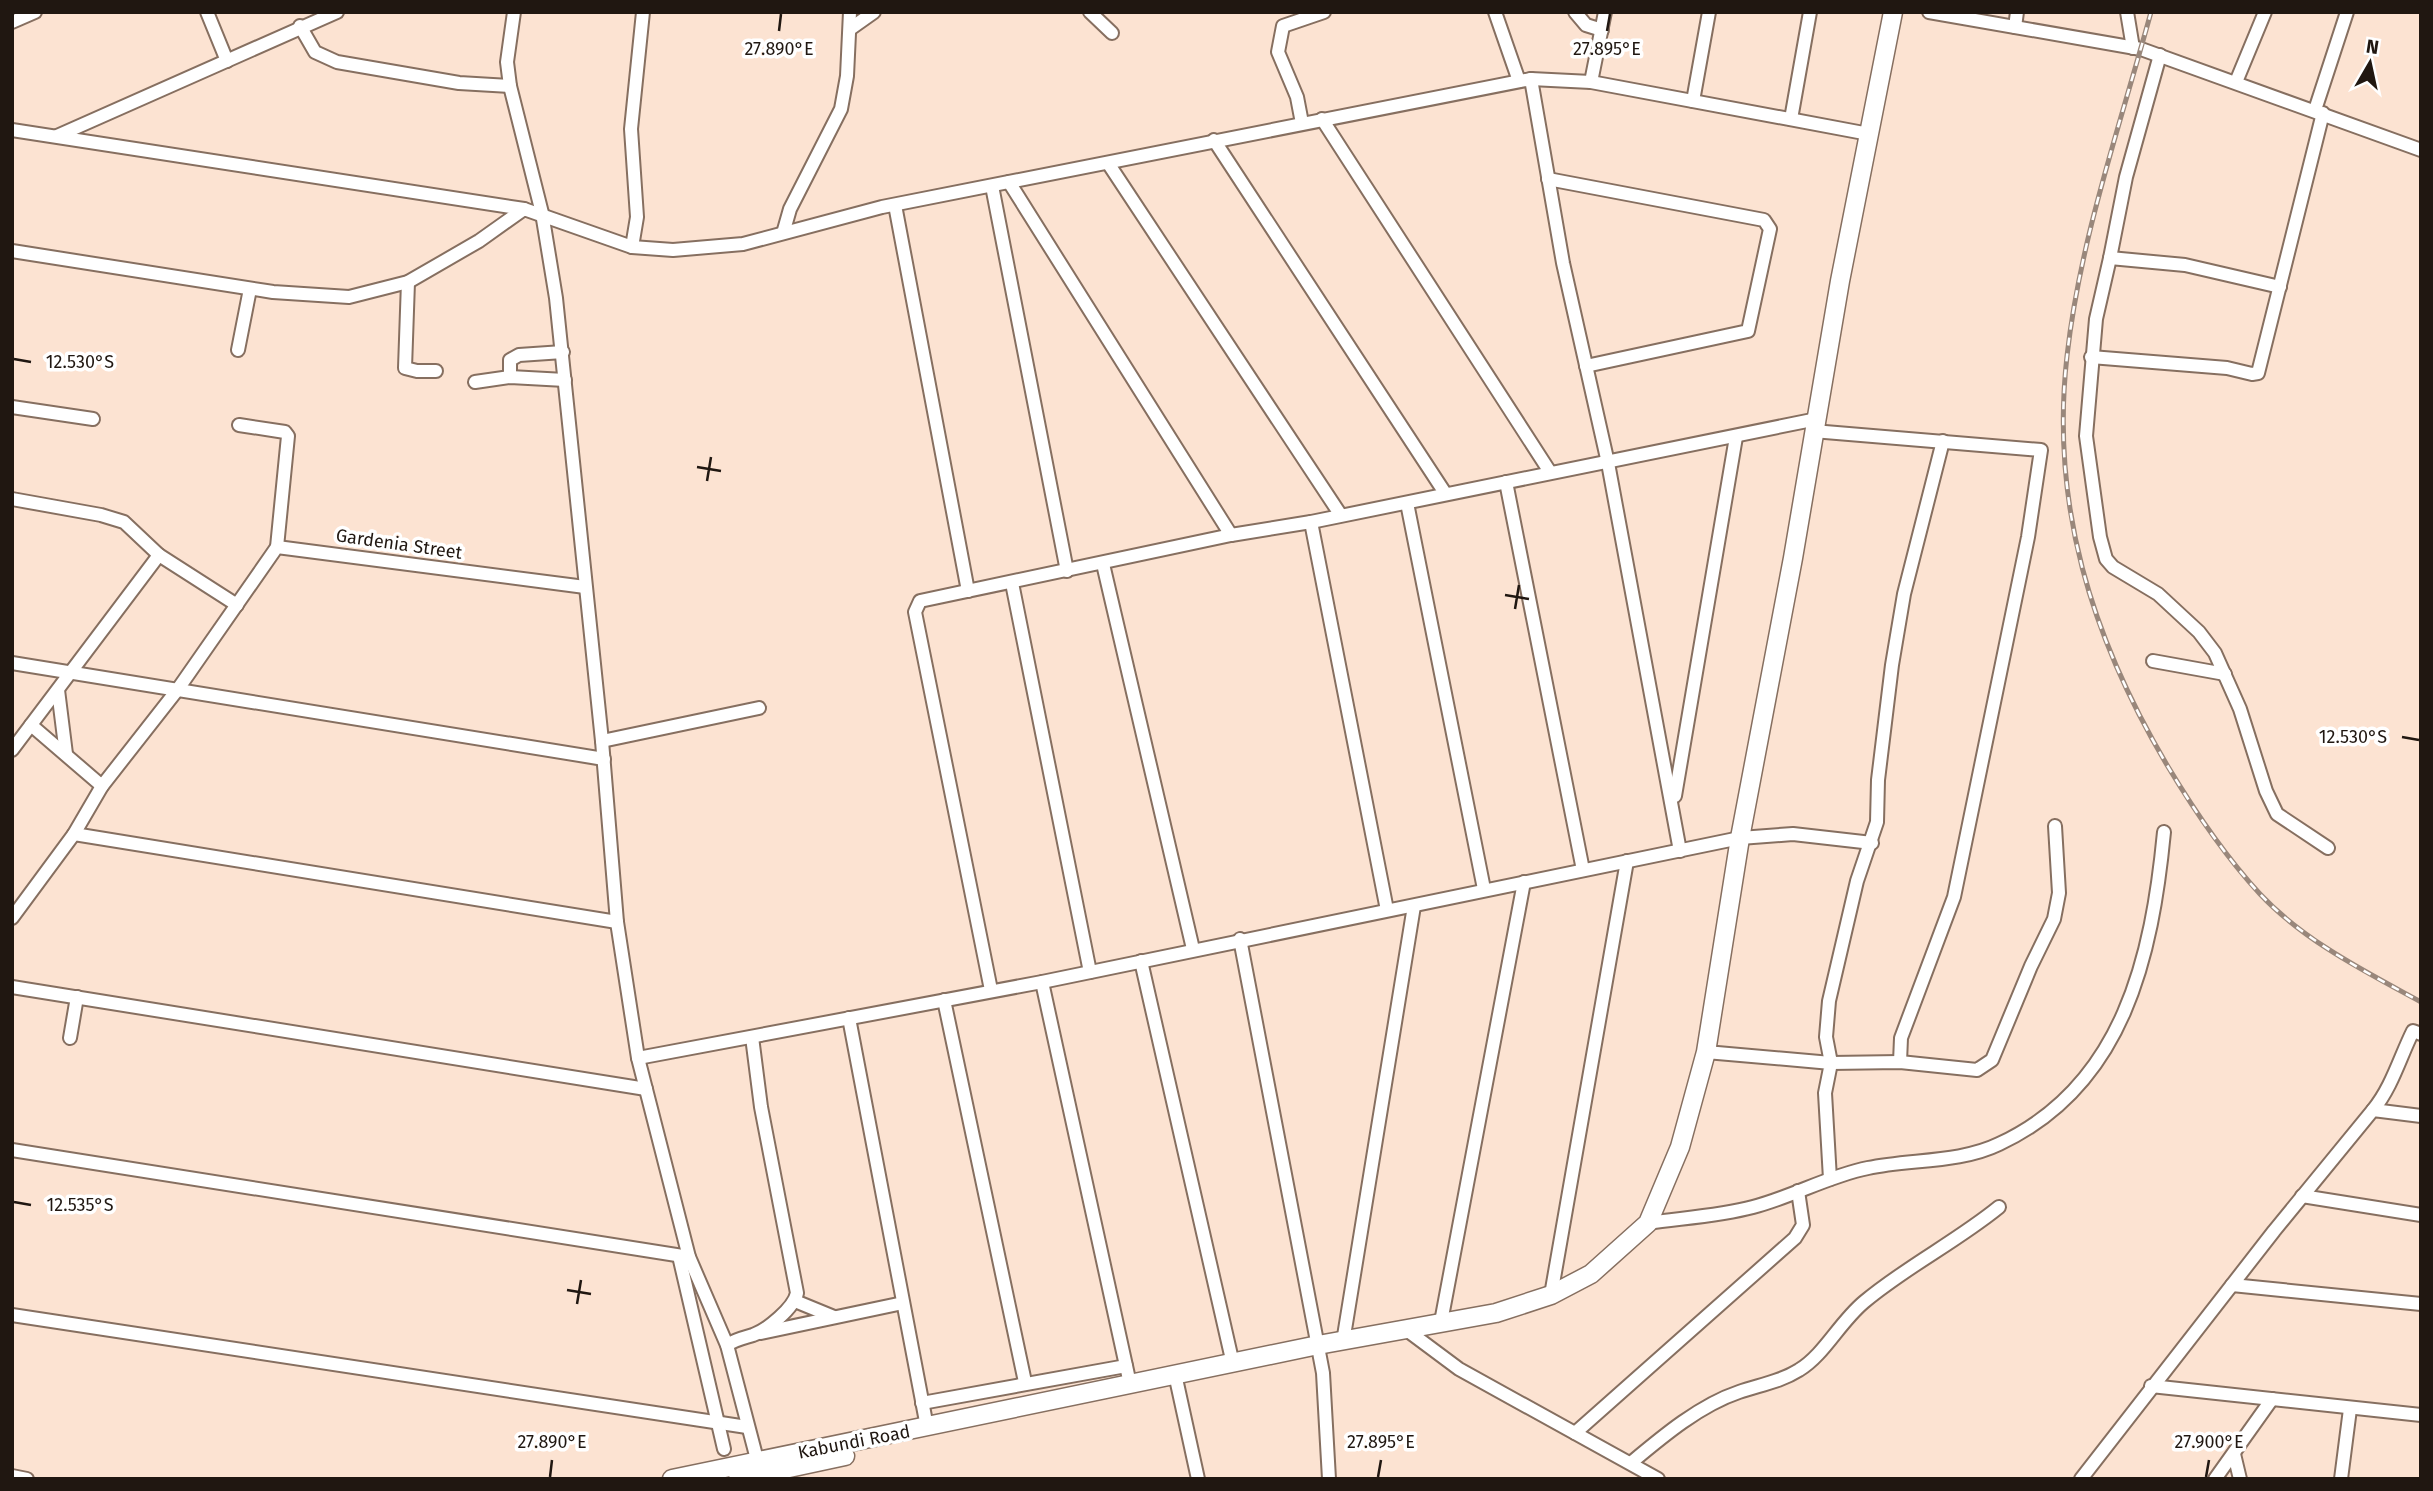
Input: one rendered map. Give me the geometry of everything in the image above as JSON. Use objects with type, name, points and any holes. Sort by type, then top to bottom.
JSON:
[{"type":"street","points":[[12,22],[35,12]]},
{"type":"street","points":[[207,12],[227,61]]},
{"type":"street","points":[[56,136],[300,26],[337,12]]},
{"type":"street","points":[[514,12],[507,62],[510,86],[542,213],[563,352],[604,759],[617,922],[638,1058],[684,1257],[715,1422],[723,1449]]},
{"type":"street","points":[[632,247],[637,217],[631,129],[643,12]]},
{"type":"street","points":[[784,230],[790,209],[841,109],[850,12]]},
{"type":"street","points":[[850,29],[874,12]]},
{"type":"street","points":[[1090,12],[1111,33]]},
{"type":"street","points":[[1302,123],[1297,97],[1278,52],[1283,26],[1324,12]]},
{"type":"street","points":[[1495,12],[1525,80],[1548,179],[1608,463],[1680,851]]},
{"type":"street","points":[[1575,12],[1586,25],[1602,30]]},
{"type":"street","points":[[1591,82],[1605,12]]},
{"type":"street","points":[[1693,101],[1709,12]]},
{"type":"street","points":[[1791,120],[1810,12]]},
{"type":"street","points":[[1648,1223],[1681,1147],[1706,1052],[1740,838],[1893,12]]},
{"type":"street","points":[[1929,12],[2133,47],[2421,150]]},
{"type":"street","points":[[2015,27],[2017,12]]},
{"type":"street","points":[[2127,12],[2133,47]]},
{"type":"street","points":[[2236,82],[2264,12]]},
{"type":"street","points":[[2091,357],[2258,373],[2319,112],[2347,12]]},
{"type":"street","points":[[300,26],[315,52],[337,62],[459,83],[510,86]]},
{"type":"street","points":[[2160,55],[2126,177],[2096,319],[2091,357],[2086,436],[2100,537],[2106,559],[2113,567],[2158,594],[2199,632],[2215,653],[2277,814],[2329,848]]},
{"type":"street","points":[[12,130],[524,209],[542,213],[602,239],[632,247],[673,250],[743,244],[784,230],[895,205],[1214,139],[1525,80],[1591,82],[1869,134]]},
{"type":"street","points":[[1322,119],[1550,471]]},
{"type":"street","points":[[1214,139],[1445,494]]},
{"type":"street","points":[[1108,163],[1340,514]]},
{"type":"street","points":[[1548,179],[1764,220],[1770,229],[1748,331],[1586,366]]},
{"type":"street","points":[[1009,182],[1231,535]]},
{"type":"street","points":[[992,186],[1067,571]]},
{"type":"street","points":[[895,205],[968,591]]},
{"type":"street","points":[[12,251],[250,289],[349,297],[408,282],[479,241],[524,209]]},
{"type":"street","points":[[2110,258],[2185,265],[2280,287]]},
{"type":"street","points":[[408,282],[405,368],[417,371],[436,370]]},
{"type":"street","points":[[238,350],[250,289]]},
{"type":"street","points":[[510,377],[510,360],[519,355],[563,352]]},
{"type":"street","points":[[475,382],[510,377],[565,380]]},
{"type":"street","points":[[12,407],[93,419]]},
{"type":"street","points":[[12,918],[74,834],[103,786],[178,689],[277,547],[288,436],[285,432],[239,425]]},
{"type":"street","points":[[991,990],[915,612],[920,601],[1231,535],[1407,503],[1550,471],[1815,425],[2041,450],[2028,537],[1954,897],[1901,1038],[1900,1062]]},
{"type":"street","points":[[1673,802],[1736,437]]},
{"type":"street","points":[[1830,1179],[1825,1093],[1831,1063],[1826,1037],[1829,1001],[1857,881],[1877,822],[1878,779],[1904,594],[1943,441]]},
{"type":"street","points":[[1506,482],[1583,870]]},
{"type":"street","points":[[12,499],[101,515],[124,522],[159,555],[237,605]]},
{"type":"street","points":[[1407,503],[1485,889]]},
{"type":"street","points":[[1311,522],[1387,910]]},
{"type":"street","name":"Gardenia Street","points":[[277,547],[585,587]]},
{"type":"street","points":[[12,750],[159,555]]},
{"type":"street","points":[[1103,564],[1193,949]]},
{"type":"street","points":[[1012,583],[1090,972]]},
{"type":"street","points":[[2153,661],[2225,674]]},
{"type":"street","points":[[12,663],[604,759]]},
{"type":"street","points":[[58,690],[66,754]]},
{"type":"street","points":[[602,741],[760,708]]},
{"type":"street","points":[[31,725],[103,786]]},
{"type":"street","points":[[1706,1052],[1831,1063],[1900,1062],[1977,1070],[1992,1059],[2054,919],[2059,893],[2055,826]]},
{"type":"street","points":[[1648,1223],[1753,1208],[1868,1168],[1972,1153],[1999,1145],[2069,1096],[2092,1071],[2114,1038],[2140,976],[2160,874],[2164,832]]},
{"type":"street","points":[[74,834],[617,922]]},
{"type":"street","points":[[638,1058],[1042,982],[1240,939],[1414,906],[1485,889],[1740,838],[1793,834],[1872,843]]},
{"type":"street","points":[[1551,1295],[1627,861]]},
{"type":"street","points":[[1441,1322],[1524,882]]},
{"type":"street","points":[[1343,1342],[1414,906]]},
{"type":"street","points":[[1240,939],[1318,1345],[1329,1479]]},
{"type":"street","points":[[1141,961],[1233,1364]]},
{"type":"street","points":[[1042,982],[1130,1384]]},
{"type":"street","points":[[12,987],[646,1089]]},
{"type":"street","points":[[71,1038],[77,997]]},
{"type":"street","points":[[944,1000],[1025,1382]]},
{"type":"street","points":[[849,1018],[927,1427]]},
{"type":"street","points":[[2081,1479],[2302,1196],[2386,1094],[2396,1065],[2413,1031],[2421,1034]]},
{"type":"street","points":[[752,1037],[761,1107],[796,1284],[795,1301],[754,1335]]},
{"type":"street","points":[[2373,1110],[2421,1116]]},
{"type":"street","points":[[12,1150],[684,1257]]},
{"type":"street","points":[[1575,1433],[1796,1237],[1803,1225],[1798,1191]]},
{"type":"street","points":[[2302,1196],[2421,1215]]},
{"type":"street","points":[[1632,1462],[1660,1438],[1737,1392],[1770,1384],[1810,1363],[1845,1318],[1866,1300],[1918,1262],[1947,1247],[1999,1207]]},
{"type":"street","name":"Kabundi Road","points":[[738,1479],[759,1471],[927,1427],[1318,1345],[1408,1331],[1496,1312],[1551,1295],[1591,1274],[1648,1223]]},
{"type":"street","points":[[684,1257],[727,1345],[759,1471]]},
{"type":"street","points":[[2232,1285],[2421,1304]]},
{"type":"street","points":[[795,1301],[834,1318]]},
{"type":"street","points":[[727,1345],[737,1338],[903,1303]]},
{"type":"street","points":[[12,1315],[747,1427]]},
{"type":"street","points":[[1408,1331],[1459,1369],[1632,1462],[1658,1479]]},
{"type":"street","points":[[922,1402],[1126,1366]]},
{"type":"street","points":[[1175,1374],[1198,1479]]},
{"type":"street","points":[[2151,1387],[2421,1415]]},
{"type":"street","points":[[2215,1479],[2272,1399]]},
{"type":"street","points":[[2341,1479],[2350,1409]]},
{"type":"street","points":[[2234,1454],[2240,1479]]},
{"type":"street","name":"Kabundi Road","points":[[671,1479],[759,1471]]},
{"type":"street","points":[[12,1476],[26,1479]]},
{"type":"railway","points":[[2151,12],[2091,226],[2067,356],[2063,411],[2065,465],[2071,517],[2082,569],[2117,668],[2140,717],[2188,799],[2234,864],[2277,911],[2316,941],[2421,1002]]}]
